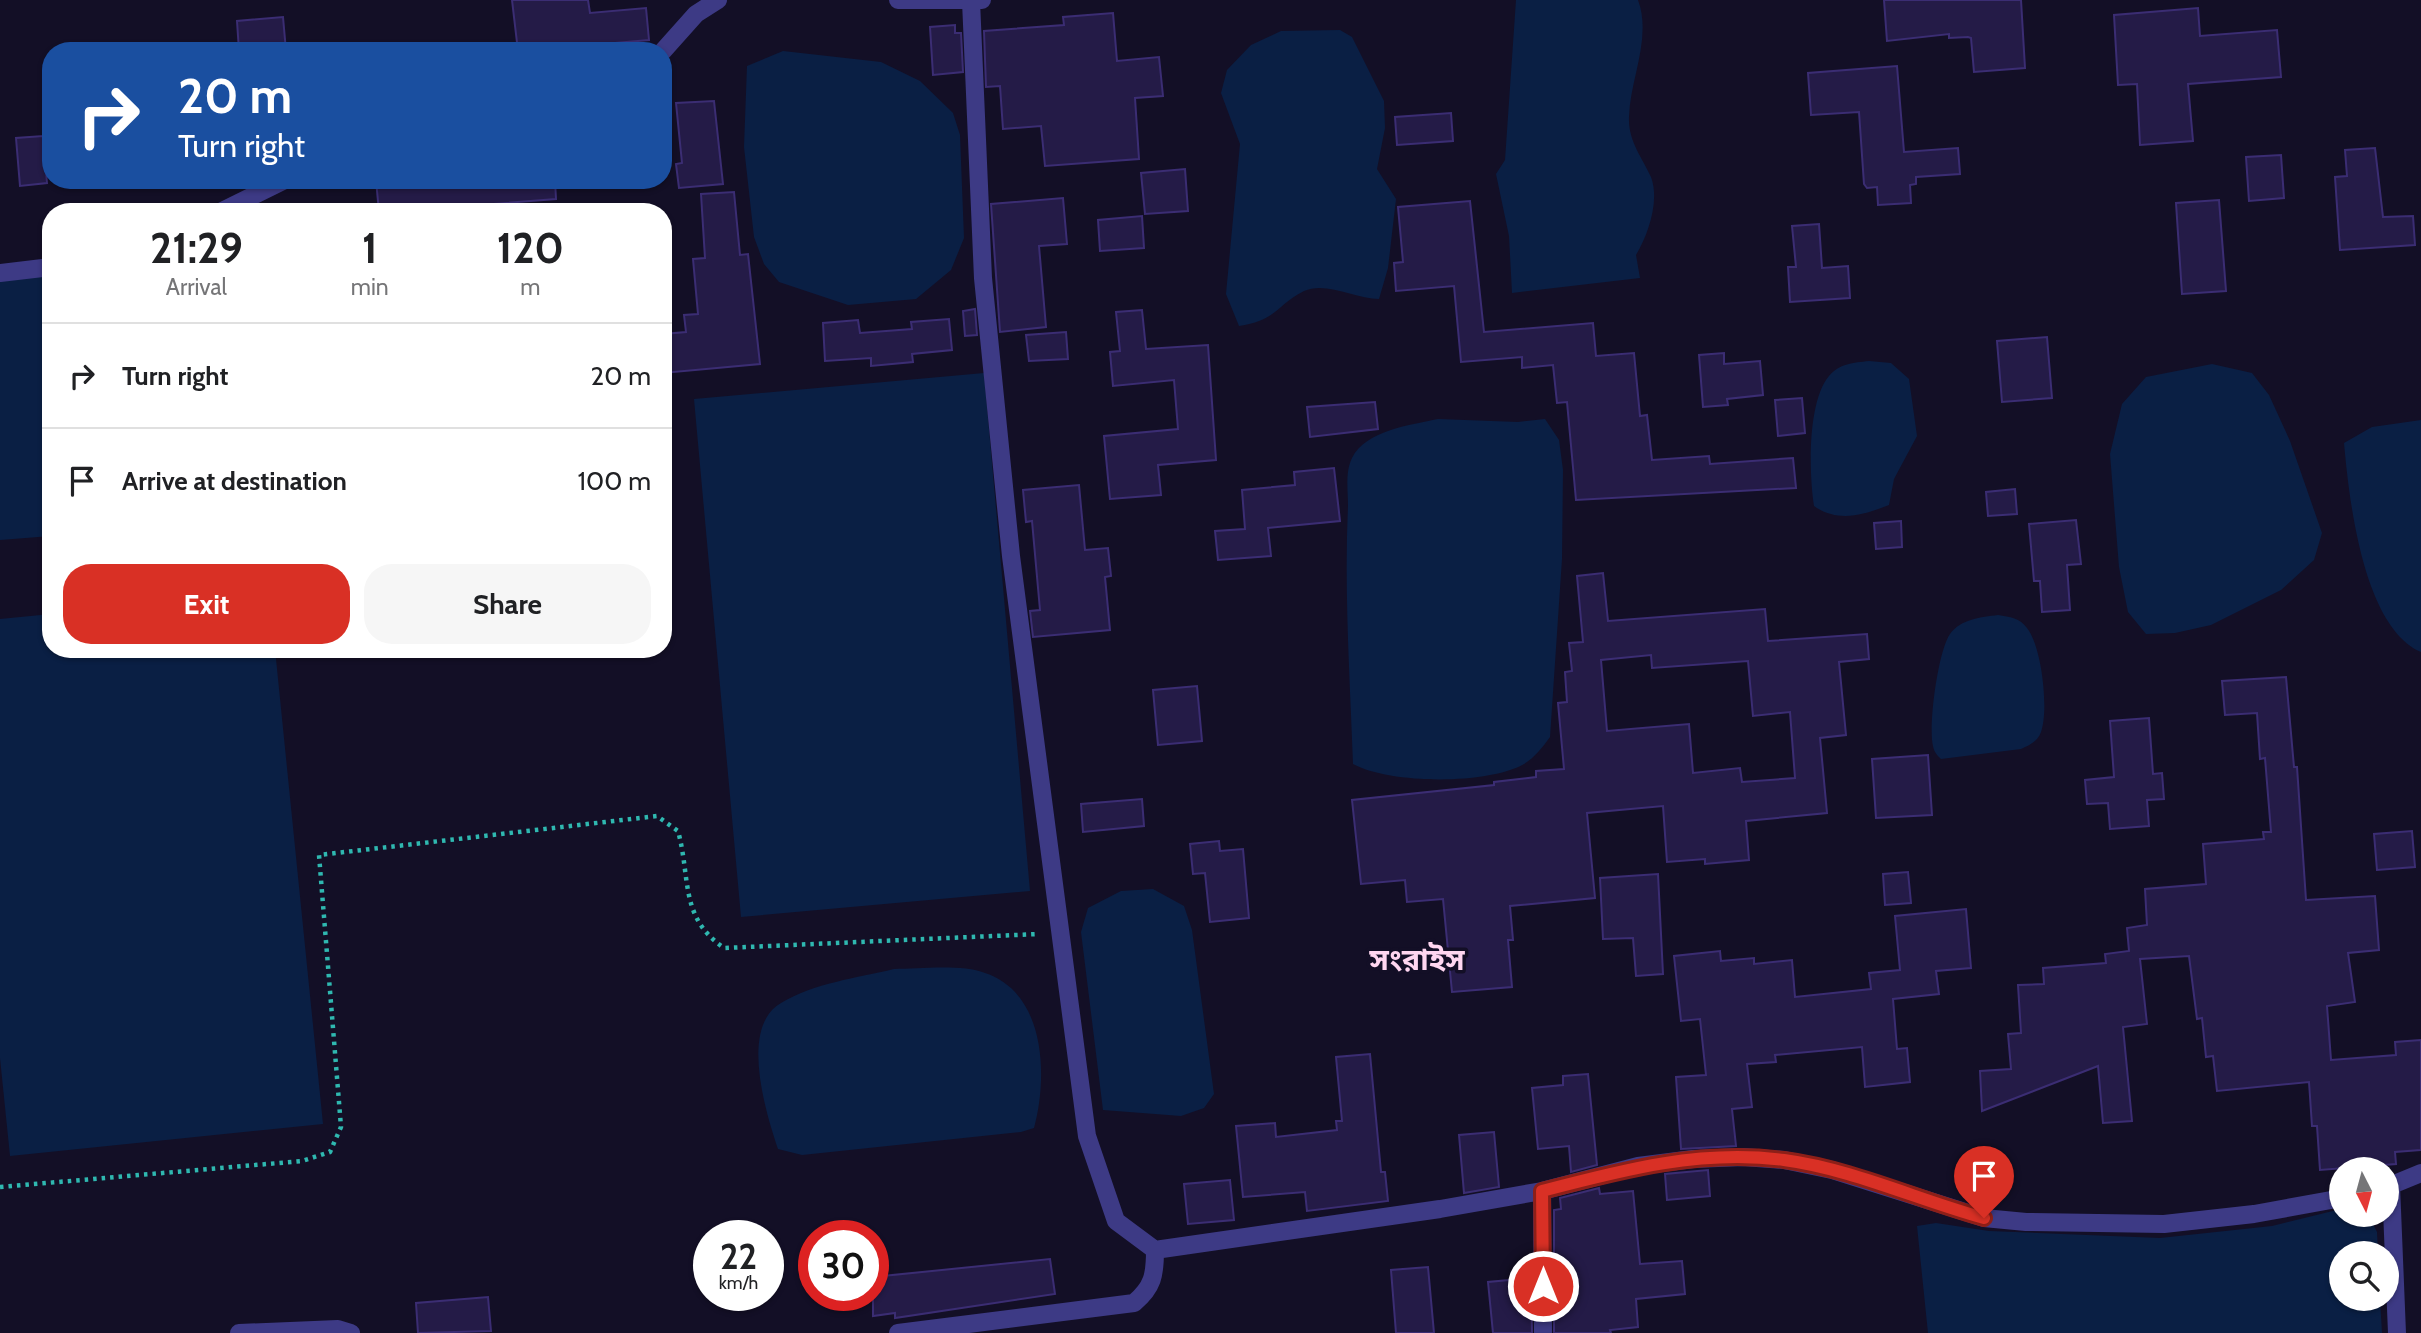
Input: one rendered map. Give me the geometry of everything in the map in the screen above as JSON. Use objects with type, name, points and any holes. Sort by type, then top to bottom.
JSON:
[{"type":"street","points":[[671,42],[696,13],[718,0]]},
{"type":"street","points":[[898,0],[977,1],[983,278],[1031,730],[1087,1136],[1116,1221],[1155,1250],[1440,1209],[1542,1191],[1638,1166],[1742,1157],[1784,1160],[1832,1170],[1984,1218],[2026,1222],[2164,1224],[2254,1214],[2329,1200]]},
{"type":"street","points":[[238,203],[267,189]]},
{"type":"street","points":[[0,273],[42,268]]},
{"type":"street","points":[[2399,1182],[2421,1173]]},
{"type":"street","points":[[1542,1191],[1543,1333]]},
{"type":"street","points":[[2391,1227],[2397,1333]]},
{"type":"street","points":[[898,1333],[1134,1303],[1150,1290],[1155,1272],[1155,1250]]},
{"type":"street","points":[[239,1333],[338,1329],[351,1333]]},
{"type":"path","points":[[0,1187],[302,1161],[330,1152],[341,1127],[318,855],[657,816],[678,831],[692,915],[706,936],[724,948],[1061,933]]},
{"type":"water","points":[[1516,0],[1638,0],[1642,14],[1642,44],[1630,103],[1629,126],[1633,141],[1651,177],[1654,196],[1645,238],[1636,255],[1640,278],[1512,293],[1509,236],[1496,174],[1505,160]]},
{"type":"water","points":[[1340,30],[1352,37],[1384,101],[1385,128],[1377,169],[1396,199],[1388,268],[1379,299],[1313,288],[1295,296],[1262,320],[1239,326],[1226,294],[1240,144],[1221,93],[1227,70],[1251,45],[1281,31]]},
{"type":"water","points":[[783,51],[881,62],[920,81],[953,113],[960,135],[964,238],[951,270],[916,299],[848,305],[779,282],[764,264],[754,237],[744,147],[747,66]]},
{"type":"water","points":[[42,273],[42,537],[0,540],[0,277]]},
{"type":"water","points":[[1869,361],[1891,363],[1909,379],[1917,436],[1894,479],[1889,505],[1851,516],[1832,514],[1814,506],[1811,439],[1817,403],[1822,388],[1833,372],[1847,364]]},
{"type":"water","points":[[2212,364],[2252,373],[2269,395],[2290,441],[2322,533],[2314,560],[2281,590],[2211,625],[2175,633],[2146,634],[2128,612],[2119,567],[2110,454],[2122,404],[2146,377]]},
{"type":"water","points":[[984,373],[1030,891],[741,917],[694,399]]},
{"type":"water","points":[[1438,419],[1518,422],[1545,419],[1559,440],[1563,470],[1562,559],[1550,737],[1524,764],[1508,771],[1463,779],[1390,775],[1369,771],[1353,764],[1348,635],[1348,469],[1359,449],[1378,435]]},
{"type":"water","points":[[2421,420],[2421,652],[2401,638],[2385,617],[2372,590],[2355,527],[2344,443],[2372,427]]},
{"type":"water","points":[[42,615],[42,658],[276,658],[323,1124],[10,1156],[0,1058],[0,619]]},
{"type":"water","points":[[1998,615],[2021,622],[2027,628],[2037,649],[2044,694],[2040,735],[2021,749],[1941,759],[1933,748],[1932,722],[1938,672],[1946,643],[1950,634],[1960,625]]},
{"type":"water","points":[[1153,889],[1184,906],[1192,930],[1214,1094],[1204,1108],[1181,1116],[1103,1110],[1081,932],[1088,908],[1121,891]]},
{"type":"water","points":[[894,969],[976,970],[1005,983],[1020,998],[1031,1017],[1041,1062],[1041,1085],[1034,1128],[1021,1132],[802,1155],[778,1149],[767,1114],[759,1072],[761,1031],[768,1015],[781,1003],[807,991]]},
{"type":"water","points":[[2329,1212],[2329,1227],[2374,1227],[2377,1241],[2329,1241],[2329,1311],[2381,1311],[2382,1333],[1928,1333],[1917,1226],[1936,1223],[1989,1231],[2160,1238],[2272,1226]]},
{"type":"building","points":[[512,0],[588,0],[590,13],[646,8],[649,40],[517,42]]},
{"type":"building","points":[[1884,0],[2021,0],[2025,68],[1974,72],[1971,38],[1968,37],[1949,38],[1949,34],[1887,41]]},
{"type":"building","points":[[2198,8],[2200,36],[2277,30],[2281,77],[2188,84],[2193,141],[2140,145],[2137,84],[2118,85],[2114,15]]},
{"type":"building","points":[[1113,13],[1117,61],[1159,57],[1163,96],[1135,98],[1139,159],[1045,166],[1041,126],[1003,129],[1000,86],[986,87],[984,31],[1064,25],[1063,17]]},
{"type":"building","points":[[283,17],[285,42],[238,42],[237,21]]},
{"type":"building","points":[[955,25],[955,33],[961,33],[963,72],[933,75],[930,27]]},
{"type":"building","points":[[1897,66],[1904,152],[1958,148],[1960,174],[1916,177],[1916,184],[1910,185],[1911,203],[1878,205],[1877,187],[1867,188],[1864,184],[1859,112],[1811,115],[1808,73]]},
{"type":"building","points":[[714,101],[723,184],[679,188],[676,164],[682,163],[676,103]]},
{"type":"building","points":[[1451,113],[1453,141],[1397,145],[1395,117]]},
{"type":"building","points":[[42,136],[42,184],[20,186],[16,138]]},
{"type":"building","points":[[2375,148],[2383,217],[2413,216],[2415,245],[2340,250],[2335,177],[2347,176],[2345,150]]},
{"type":"building","points":[[2281,155],[2284,198],[2249,201],[2246,157]]},
{"type":"building","points":[[1185,169],[1188,211],[1145,214],[1141,173]]},
{"type":"building","points":[[377,189],[555,189],[556,199],[506,203],[378,203]]},
{"type":"building","points":[[734,192],[740,255],[748,254],[760,364],[672,372],[672,333],[686,332],[684,315],[698,314],[693,259],[705,258],[701,194]]},
{"type":"building","points":[[1063,198],[1067,244],[1039,246],[1046,327],[1000,332],[991,204]]},
{"type":"building","points":[[2219,200],[2226,291],[2182,294],[2176,203]]},
{"type":"building","points":[[1470,201],[1484,332],[1593,323],[1596,356],[1634,353],[1640,416],[1647,415],[1652,460],[1709,456],[1710,464],[1793,458],[1796,488],[1576,500],[1567,402],[1557,403],[1553,365],[1522,368],[1522,357],[1461,362],[1454,286],[1396,291],[1394,263],[1403,262],[1398,207]]},
{"type":"building","points":[[1142,216],[1144,248],[1100,251],[1098,220]]},
{"type":"building","points":[[1819,224],[1822,268],[1848,266],[1850,298],[1790,302],[1788,267],[1796,267],[1792,226]]},
{"type":"building","points":[[975,309],[977,335],[965,336],[963,311]]},
{"type":"building","points":[[1142,310],[1146,349],[1208,345],[1216,460],[1158,465],[1161,495],[1110,499],[1104,436],[1178,429],[1174,380],[1113,386],[1110,352],[1120,351],[1116,312]]},
{"type":"building","points":[[949,319],[952,350],[912,354],[913,362],[871,366],[871,358],[825,361],[823,323],[858,320],[860,333],[912,329],[911,322]]},
{"type":"building","points":[[1066,332],[1068,359],[1029,361],[1026,335]]},
{"type":"building","points":[[2047,337],[2052,398],[2002,402],[1997,341]]},
{"type":"building","points":[[1724,353],[1724,364],[1760,361],[1763,395],[1727,399],[1728,405],[1703,407],[1699,355]]},
{"type":"building","points":[[1802,398],[1805,433],[1778,436],[1775,400]]},
{"type":"building","points":[[1375,402],[1378,429],[1310,437],[1307,407]]},
{"type":"building","points":[[1334,468],[1340,521],[1268,528],[1271,556],[1218,560],[1215,531],[1245,529],[1242,490],[1295,485],[1294,472]]},
{"type":"building","points":[[1079,485],[1085,550],[1108,548],[1111,576],[1105,577],[1110,630],[1033,637],[1030,611],[1040,610],[1032,521],[1026,522],[1023,490]]},
{"type":"building","points":[[2015,489],[2017,514],[1988,516],[1986,492]]},
{"type":"building","points":[[2076,520],[2081,564],[2067,565],[2070,610],[2042,612],[2040,581],[2034,581],[2029,524]]},
{"type":"building","points":[[1901,521],[1902,547],[1876,549],[1874,523]]},
{"type":"building","points":[[1603,573],[1608,621],[1765,609],[1768,641],[1867,634],[1869,659],[1839,662],[1846,735],[1820,738],[1827,813],[1746,821],[1749,860],[1705,864],[1705,859],[1667,862],[1663,806],[1587,813],[1595,898],[1510,906],[1513,940],[1508,940],[1512,987],[1452,992],[1443,899],[1407,902],[1405,880],[1361,884],[1352,800],[1494,785],[1494,782],[1536,777],[1536,771],[1564,769],[1558,703],[1567,702],[1565,672],[1572,671],[1569,643],[1583,642],[1577,576]],"holes":[[[1651,655],[1652,668],[1748,661],[1753,716],[1790,712],[1795,778],[1742,782],[1740,768],[1693,773],[1689,724],[1607,731],[1601,660]]]},
{"type":"building","points":[[2286,677],[2294,767],[2297,767],[2306,900],[2375,896],[2379,950],[2348,953],[2355,1002],[2327,1006],[2331,1060],[2396,1055],[2395,1042],[2421,1040],[2421,1150],[2395,1152],[2395,1157],[2329,1157],[2329,1169],[2320,1170],[2317,1126],[2312,1126],[2309,1082],[2217,1091],[2213,1056],[2206,1057],[2202,1018],[2197,1019],[2189,956],[2140,959],[2147,1024],[2123,1027],[2132,1121],[2103,1123],[2098,1066],[1982,1111],[1980,1071],[2011,1069],[2008,1034],[2021,1033],[2018,985],[2044,984],[2043,968],[2106,963],[2105,954],[2129,951],[2127,928],[2147,925],[2145,889],[2206,884],[2203,844],[2264,839],[2263,832],[2271,832],[2265,758],[2260,759],[2257,713],[2225,715],[2222,681]]},
{"type":"building","points":[[1197,686],[1202,741],[1158,745],[1153,690]]},
{"type":"building","points":[[2149,718],[2153,774],[2162,773],[2164,799],[2147,800],[2149,826],[2110,829],[2108,803],[2087,804],[2085,780],[2114,777],[2110,721]]},
{"type":"building","points":[[1928,755],[1932,815],[1876,818],[1872,759]]},
{"type":"building","points":[[1142,799],[1144,826],[1083,832],[1081,804]]},
{"type":"building","points":[[2412,831],[2415,867],[2377,870],[2374,834]]},
{"type":"building","points":[[1219,841],[1220,851],[1243,849],[1249,918],[1210,922],[1205,873],[1193,874],[1190,844]]},
{"type":"building","points":[[1908,872],[1911,903],[1885,905],[1883,874]]},
{"type":"building","points":[[1658,874],[1663,974],[1636,976],[1633,938],[1603,939],[1600,878]]},
{"type":"building","points":[[1966,909],[1971,968],[1936,971],[1939,994],[1893,999],[1897,1049],[1907,1048],[1910,1082],[1865,1087],[1862,1047],[1775,1055],[1776,1062],[1747,1064],[1752,1107],[1732,1109],[1736,1146],[1681,1149],[1676,1077],[1706,1075],[1700,1019],[1681,1021],[1674,956],[1720,951],[1721,961],[1754,958],[1754,964],[1792,960],[1795,997],[1871,989],[1869,973],[1900,970],[1895,916]]},
{"type":"building","points":[[1370,1054],[1381,1172],[1385,1172],[1388,1201],[1307,1211],[1305,1192],[1243,1197],[1236,1126],[1275,1123],[1276,1137],[1337,1130],[1336,1121],[1342,1121],[1336,1057]]},
{"type":"building","points":[[1588,1074],[1597,1165],[1571,1172],[1569,1146],[1538,1149],[1532,1088],[1563,1085],[1563,1076]]},
{"type":"building","points":[[1494,1132],[1499,1187],[1464,1193],[1459,1135]]},
{"type":"building","points":[[1708,1170],[1710,1196],[1667,1200],[1665,1174]]},
{"type":"building","points":[[1230,1180],[1234,1220],[1188,1224],[1184,1184]]},
{"type":"building","points":[[1599,1188],[1600,1194],[1633,1191],[1640,1264],[1682,1261],[1685,1294],[1636,1299],[1638,1327],[1610,1330],[1611,1333],[1554,1333],[1554,1210],[1561,1209],[1560,1198]]},
{"type":"building","points":[[1050,1259],[1055,1294],[895,1318],[895,1313],[873,1316],[873,1311],[889,1311],[889,1275]]},
{"type":"building","points":[[1428,1267],[1434,1333],[1396,1333],[1391,1270]]},
{"type":"building","points":[[1531,1278],[1532,1333],[1493,1333],[1488,1282]]},
{"type":"building","points":[[488,1297],[491,1331],[418,1333],[416,1303]]},
{"type":"district","name":"সংরাইস","points":[[1417,960]]},
{"type":"route","points":[[1543,1286],[1542,1191],[1638,1166],[1693,1159],[1742,1157],[1784,1160],[1832,1170],[1984,1218]]}]
